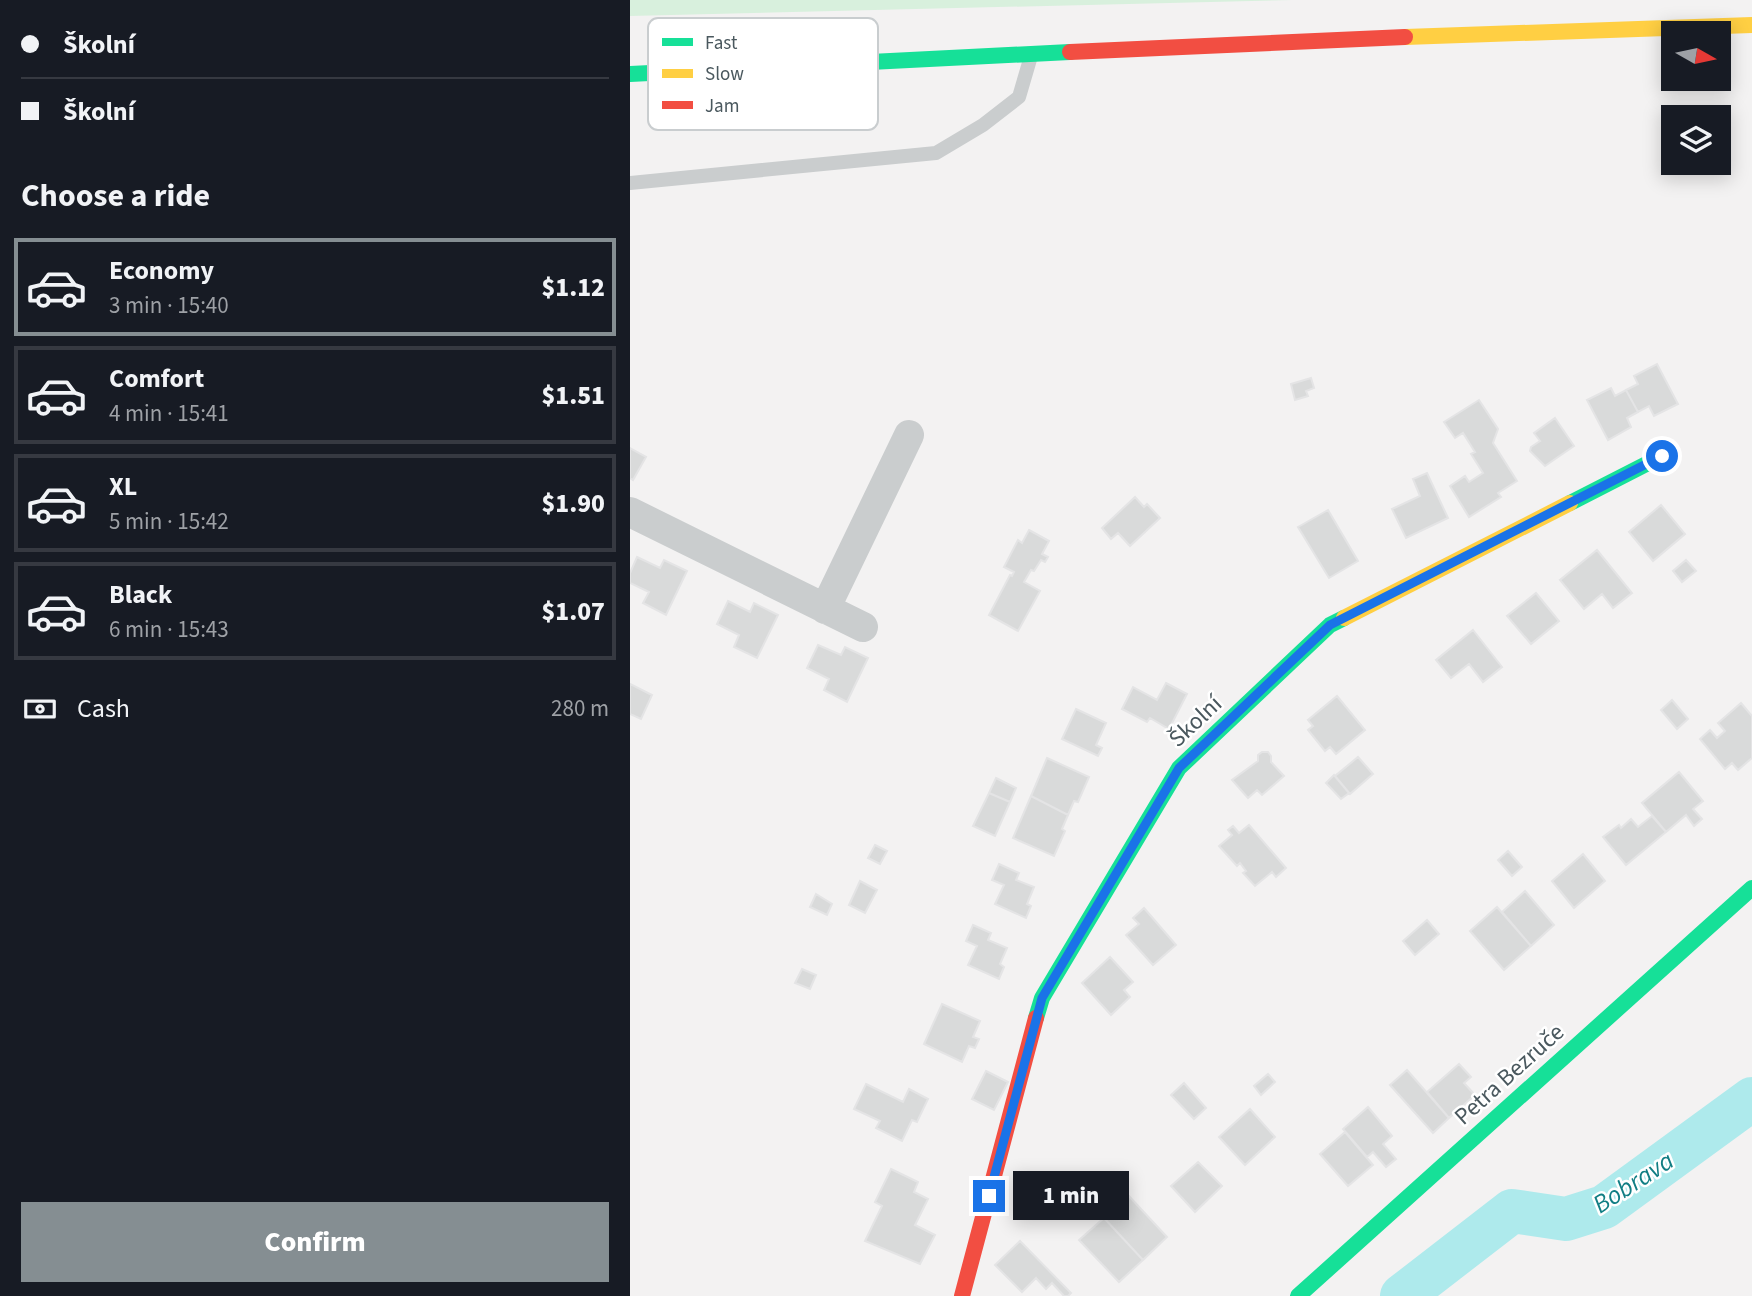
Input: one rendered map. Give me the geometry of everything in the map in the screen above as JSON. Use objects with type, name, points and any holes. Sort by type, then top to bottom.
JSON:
[{"type":"street","points":[[878,62],[1303,41],[1752,25]]},
{"type":"street","points":[[630,74],[648,73]]},
{"type":"street","points":[[825,609],[909,435]]},
{"type":"street","name":"Školní","points":[[962,1296],[1042,998],[1179,768],[1330,625],[1662,456]]},
{"type":"street","points":[[630,512],[863,627]]},
{"type":"street","name":"Petra Bezruče","points":[[1298,1296],[1752,888]]},
{"type":"lane","points":[[630,183],[936,153],[983,125],[1019,97],[1032,54]]},
{"type":"green space","points":[[630,0],[1292,0],[630,16]]},
{"type":"building","points":[[1657,364],[1678,404],[1654,416],[1649,406],[1638,412],[1626,390],[1638,384],[1634,376]]},
{"type":"building","points":[[1311,378],[1314,388],[1306,391],[1308,396],[1295,400],[1291,384]]},
{"type":"building","points":[[1611,388],[1615,396],[1626,390],[1638,412],[1627,418],[1631,427],[1608,440],[1587,400]]},
{"type":"building","points":[[1479,400],[1498,429],[1493,443],[1517,481],[1498,493],[1501,497],[1469,517],[1450,486],[1465,476],[1469,482],[1483,473],[1471,454],[1475,452],[1463,433],[1455,438],[1444,422]]},
{"type":"building","points":[[1555,418],[1574,446],[1545,466],[1530,451],[1531,447],[1540,441],[1534,433]]},
{"type":"building","points":[[630,448],[646,457],[633,480],[630,478]]},
{"type":"building","points":[[1427,473],[1448,518],[1406,538],[1392,509],[1420,496],[1413,479]]},
{"type":"building","points":[[1135,497],[1144,507],[1147,504],[1160,518],[1130,546],[1118,533],[1111,539],[1102,528]]},
{"type":"building","points":[[1661,505],[1685,534],[1653,561],[1629,532]]},
{"type":"building","points":[[1328,510],[1358,561],[1329,578],[1298,527]]},
{"type":"building","points":[[1029,530],[1049,541],[1042,554],[1048,557],[1045,562],[1041,560],[1034,571],[1031,570],[1024,582],[1040,591],[1018,631],[989,615],[1014,572],[1004,567],[1018,540],[1022,543]]},
{"type":"building","points":[[1597,550],[1632,593],[1613,608],[1602,594],[1584,609],[1560,580]]},
{"type":"building","points":[[637,557],[660,568],[664,560],[687,571],[666,615],[643,603],[649,592],[630,583],[630,573]]},
{"type":"building","points":[[1686,560],[1696,571],[1682,582],[1673,571]]},
{"type":"building","points":[[1536,593],[1559,621],[1531,644],[1507,616]]},
{"type":"building","points":[[728,601],[750,612],[754,603],[778,615],[757,658],[734,647],[739,635],[717,624]]},
{"type":"building","points":[[1473,630],[1502,667],[1483,682],[1469,664],[1451,678],[1436,660]]},
{"type":"building","points":[[818,645],[841,655],[845,647],[868,658],[847,702],[824,690],[829,679],[807,668]]},
{"type":"building","points":[[1166,683],[1187,694],[1169,729],[1150,718],[1147,722],[1122,709],[1133,687],[1157,700]]},
{"type":"building","points":[[630,684],[652,695],[641,719],[630,714]]},
{"type":"building","points":[[1337,696],[1365,730],[1336,754],[1330,747],[1325,751],[1308,730],[1313,726],[1308,720]]},
{"type":"building","points":[[1672,700],[1688,719],[1677,729],[1661,710]]},
{"type":"building","points":[[1741,703],[1752,716],[1752,758],[1738,770],[1732,763],[1725,769],[1700,739],[1710,730],[1717,738],[1725,731],[1718,723]]},
{"type":"building","points":[[1076,709],[1106,723],[1096,745],[1102,748],[1098,756],[1062,739]]},
{"type":"building","points":[[1268,752],[1271,762],[1284,776],[1262,795],[1257,790],[1248,798],[1232,780],[1258,761],[1258,755]]},
{"type":"building","points":[[1358,757],[1373,774],[1350,794],[1335,776]]},
{"type":"building","points":[[1047,758],[1089,777],[1078,802],[1074,801],[1068,815],[1031,796]]},
{"type":"building","points":[[1679,772],[1703,801],[1693,809],[1702,819],[1694,826],[1686,815],[1666,832],[1642,803]]},
{"type":"building","points":[[1334,775],[1349,793],[1341,799],[1326,783]]},
{"type":"building","points":[[996,778],[1016,788],[1010,802],[989,793]]},
{"type":"building","points":[[989,793],[1010,802],[995,836],[973,826]]},
{"type":"building","points":[[1031,796],[1068,815],[1062,829],[1065,831],[1054,856],[1013,838]]},
{"type":"building","points":[[1652,816],[1666,832],[1626,865],[1603,837],[1619,825],[1621,828],[1631,819],[1638,827]]},
{"type":"building","points":[[1249,825],[1286,868],[1276,877],[1272,872],[1255,886],[1243,873],[1246,871],[1240,863],[1237,866],[1219,846],[1232,835],[1228,830],[1233,826],[1239,833]]},
{"type":"building","points":[[875,845],[887,851],[880,864],[868,858]]},
{"type":"building","points":[[1508,851],[1522,867],[1512,876],[1498,860]]},
{"type":"building","points":[[1583,854],[1605,881],[1574,908],[1552,881]]},
{"type":"building","points":[[999,864],[1019,873],[1016,880],[1034,887],[1027,904],[1031,906],[1026,918],[995,904],[1004,885],[992,880]]},
{"type":"building","points":[[860,881],[877,890],[865,913],[849,905]]},
{"type":"building","points":[[1525,891],[1554,925],[1531,946],[1502,912]]},
{"type":"building","points":[[816,894],[832,904],[827,915],[810,907]]},
{"type":"building","points":[[1497,907],[1531,946],[1504,970],[1470,931]]},
{"type":"building","points":[[1144,908],[1176,945],[1153,965],[1126,935],[1139,924],[1133,918]]},
{"type":"building","points":[[1427,920],[1439,934],[1415,955],[1403,941]]},
{"type":"building","points":[[973,925],[991,933],[988,940],[1007,948],[1000,964],[1004,967],[999,979],[968,965],[977,946],[966,941]]},
{"type":"building","points":[[1110,957],[1133,982],[1124,990],[1130,997],[1111,1015],[1082,983]]},
{"type":"building","points":[[802,969],[816,975],[810,989],[795,983]]},
{"type":"building","points":[[942,1004],[980,1021],[973,1037],[979,1039],[975,1048],[969,1046],[962,1062],[924,1044]]},
{"type":"building","points":[[1459,1064],[1471,1077],[1464,1083],[1475,1095],[1449,1118],[1427,1092]]},
{"type":"building","points":[[1407,1070],[1449,1118],[1433,1133],[1390,1085]]},
{"type":"building","points":[[986,1071],[1008,1082],[994,1110],[972,1099]]},
{"type":"building","points":[[1268,1074],[1275,1082],[1261,1095],[1254,1086]]},
{"type":"building","points":[[1184,1083],[1206,1108],[1194,1119],[1171,1095]]},
{"type":"building","points":[[866,1084],[903,1102],[909,1089],[928,1099],[917,1122],[912,1120],[902,1141],[876,1128],[880,1121],[854,1109]]},
{"type":"building","points":[[1368,1107],[1392,1136],[1383,1144],[1396,1159],[1386,1167],[1373,1152],[1367,1157],[1343,1129]]},
{"type":"building","points":[[1250,1109],[1275,1137],[1245,1165],[1219,1137]]},
{"type":"building","points":[[1345,1132],[1373,1165],[1348,1186],[1320,1154]]},
{"type":"building","points":[[1198,1162],[1222,1186],[1195,1212],[1171,1186]]},
{"type":"building","points":[[891,1169],[918,1182],[914,1192],[928,1199],[915,1225],[935,1235],[920,1264],[865,1241],[882,1206],[875,1202]]},
{"type":"building","points":[[1128,1195],[1167,1237],[1143,1260],[1104,1218]]},
{"type":"building","points":[[1104,1218],[1143,1260],[1119,1282],[1079,1240]]},
{"type":"building","points":[[1020,1241],[1071,1293],[1068,1296],[1064,1296],[1052,1283],[1046,1289],[1036,1278],[1022,1292],[995,1265]]},
{"type":"waterway","name":"Bobrava","points":[[1402,1296],[1512,1211],[1566,1219],[1604,1207],[1752,1099]]},
{"type":"traffic: fast","points":[[878,62],[1070,52]]},
{"type":"traffic: fast","points":[[630,74],[648,73]]},
{"type":"traffic: fast","points":[[1570,503],[1662,456]]},
{"type":"traffic: fast","points":[[1036,1018],[1042,998],[1179,768],[1330,625],[1344,618]]},
{"type":"traffic: fast","points":[[1298,1296],[1752,888]]},
{"type":"traffic: slow","points":[[1405,37],[1752,25]]},
{"type":"traffic: slow","points":[[1344,618],[1570,503]]},
{"type":"traffic: jam","points":[[1070,52],[1405,37]]},
{"type":"traffic: jam","points":[[962,1296],[1036,1018]]},
{"type":"route","points":[[989,1196],[1042,998],[1179,768],[1330,625],[1662,456]]}]
